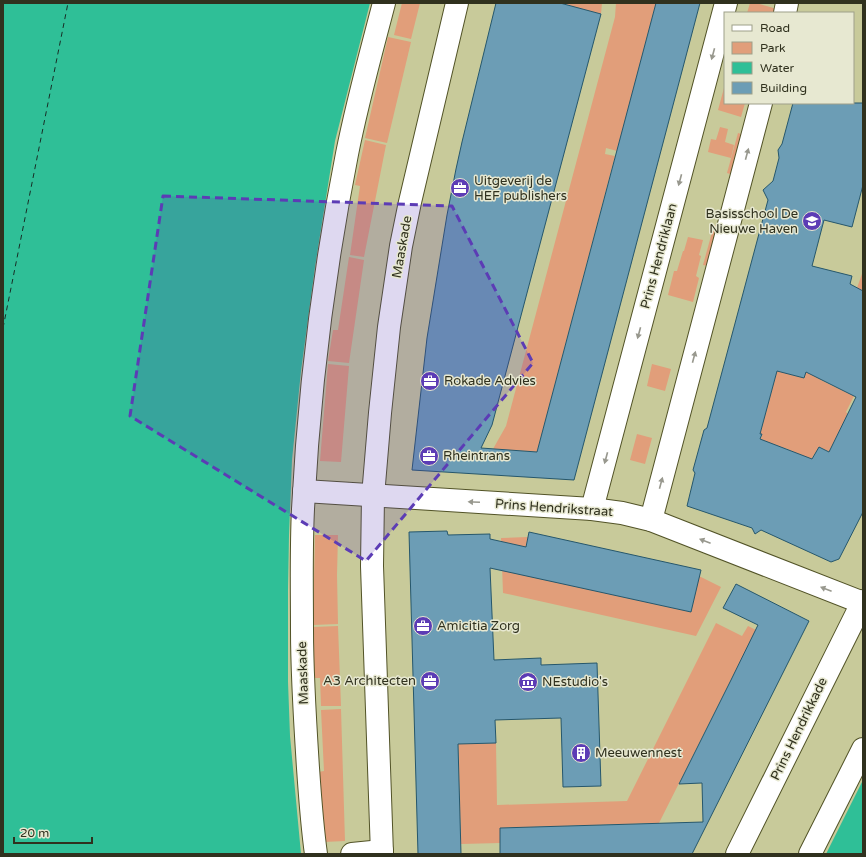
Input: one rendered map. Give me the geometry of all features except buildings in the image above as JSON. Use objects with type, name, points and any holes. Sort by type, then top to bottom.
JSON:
[{"type":"street","name":"Maaskade","points":[[316,854],[305,733],[302,664],[301,588],[303,511],[308,427],[328,264],[350,135],[384,3]]},
{"type":"street","name":"Maaskade","points":[[352,854],[382,853],[372,566],[373,496],[384,368],[401,246],[457,3]]},
{"type":"street","name":"Prins Hendriklaan","points":[[592,509],[726,3]]},
{"type":"street","points":[[651,520],[761,104]]},
{"type":"street","points":[[304,491],[373,496]]},
{"type":"street","name":"Prins Hendrikstraat","points":[[373,496],[592,509],[622,513],[651,520],[863,603]]},
{"type":"street","name":"Prins Hendrikkade","points":[[737,854],[863,603]]},
{"type":"street","points":[[810,854],[863,749]]},
{"type":"highlighted area","points":[[163,196],[452,206],[533,363],[366,561],[130,416]]},
{"type":"green space","points":[[402,3],[420,3],[411,39],[394,35]]},
{"type":"green space","points":[[560,3],[602,3],[601,14]]},
{"type":"green space","points":[[616,3],[656,3],[617,151],[606,148],[605,154],[615,156],[537,452],[493,449],[506,426],[615,17]]},
{"type":"green space","points":[[750,3],[756,3],[777,9],[776,12],[747,12]]},
{"type":"green space","points":[[388,37],[411,42],[387,143],[365,138]]},
{"type":"green space","points":[[724,88],[724,104],[745,104],[741,117],[718,110]]},
{"type":"green space","points":[[720,127],[728,129],[725,142],[734,145],[731,158],[708,152],[711,139],[716,140]]},
{"type":"green space","points":[[738,133],[744,135],[733,175],[727,173]]},
{"type":"green space","points":[[365,140],[386,145],[364,257],[350,255],[360,186],[355,185]]},
{"type":"green space","points":[[714,225],[720,227],[709,266],[703,265]]},
{"type":"green space","points":[[688,237],[703,240],[696,276],[699,278],[693,302],[668,295],[674,271],[677,271]]},
{"type":"green space","points":[[349,257],[364,260],[349,363],[328,361],[333,330],[338,330]]},
{"type":"green space","points":[[863,271],[863,291],[857,288]]},
{"type":"green space","points":[[802,275],[857,288],[835,344],[820,338],[815,350],[830,356],[821,380],[854,396],[846,412],[848,414],[829,452],[819,447],[812,458],[827,467],[800,519],[773,506],[782,483],[761,474],[765,460],[755,456],[762,435],[760,434]],"holes":[[[796,362],[807,366],[804,378],[792,375]],[[785,448],[794,452],[788,466],[779,463]]]},
{"type":"green space","points":[[328,364],[349,366],[341,462],[320,461]]},
{"type":"green space","points":[[652,364],[671,369],[665,391],[647,386]]},
{"type":"green space","points":[[637,434],[652,438],[645,464],[630,460]]},
{"type":"green space","points":[[315,535],[338,535],[338,624],[313,625]]},
{"type":"green space","points":[[528,537],[520,574],[691,612],[699,576],[721,587],[696,636],[503,593],[501,538]]},
{"type":"green space","points":[[716,623],[742,636],[748,626],[756,630],[659,823],[500,828],[500,843],[461,844],[458,744],[496,743],[497,805],[627,801]]},
{"type":"green space","points":[[338,626],[341,706],[321,706],[320,678],[314,678],[313,627]]},
{"type":"green space","points":[[341,709],[345,841],[324,842],[318,772],[324,771],[321,710]]},
{"type":"water","points":[[3,3],[370,3],[335,141],[315,267],[301,371],[292,460],[288,589],[288,682],[290,736],[301,854],[3,854]]},
{"type":"water","points":[[863,780],[863,854],[826,854]]},
{"type":"ferry route","points":[[3,328],[68,3]]},
{"type":"place","name":"Uitgeverij de HEF publishers","points":[[460,188]]},
{"type":"place","name":"Basisschool De Nieuwe Haven","points":[[812,221]]},
{"type":"place","name":"Rokade Advies","points":[[430,381]]},
{"type":"place","name":"Rheintrans","points":[[429,456]]},
{"type":"place","name":"Amicitia Zorg","points":[[423,626]]},
{"type":"place","name":"A3 Architecten","points":[[430,681]]},
{"type":"place","name":"NEstudio's","points":[[528,682]]},
{"type":"place","name":"Meeuwennest","points":[[581,753]]}]
